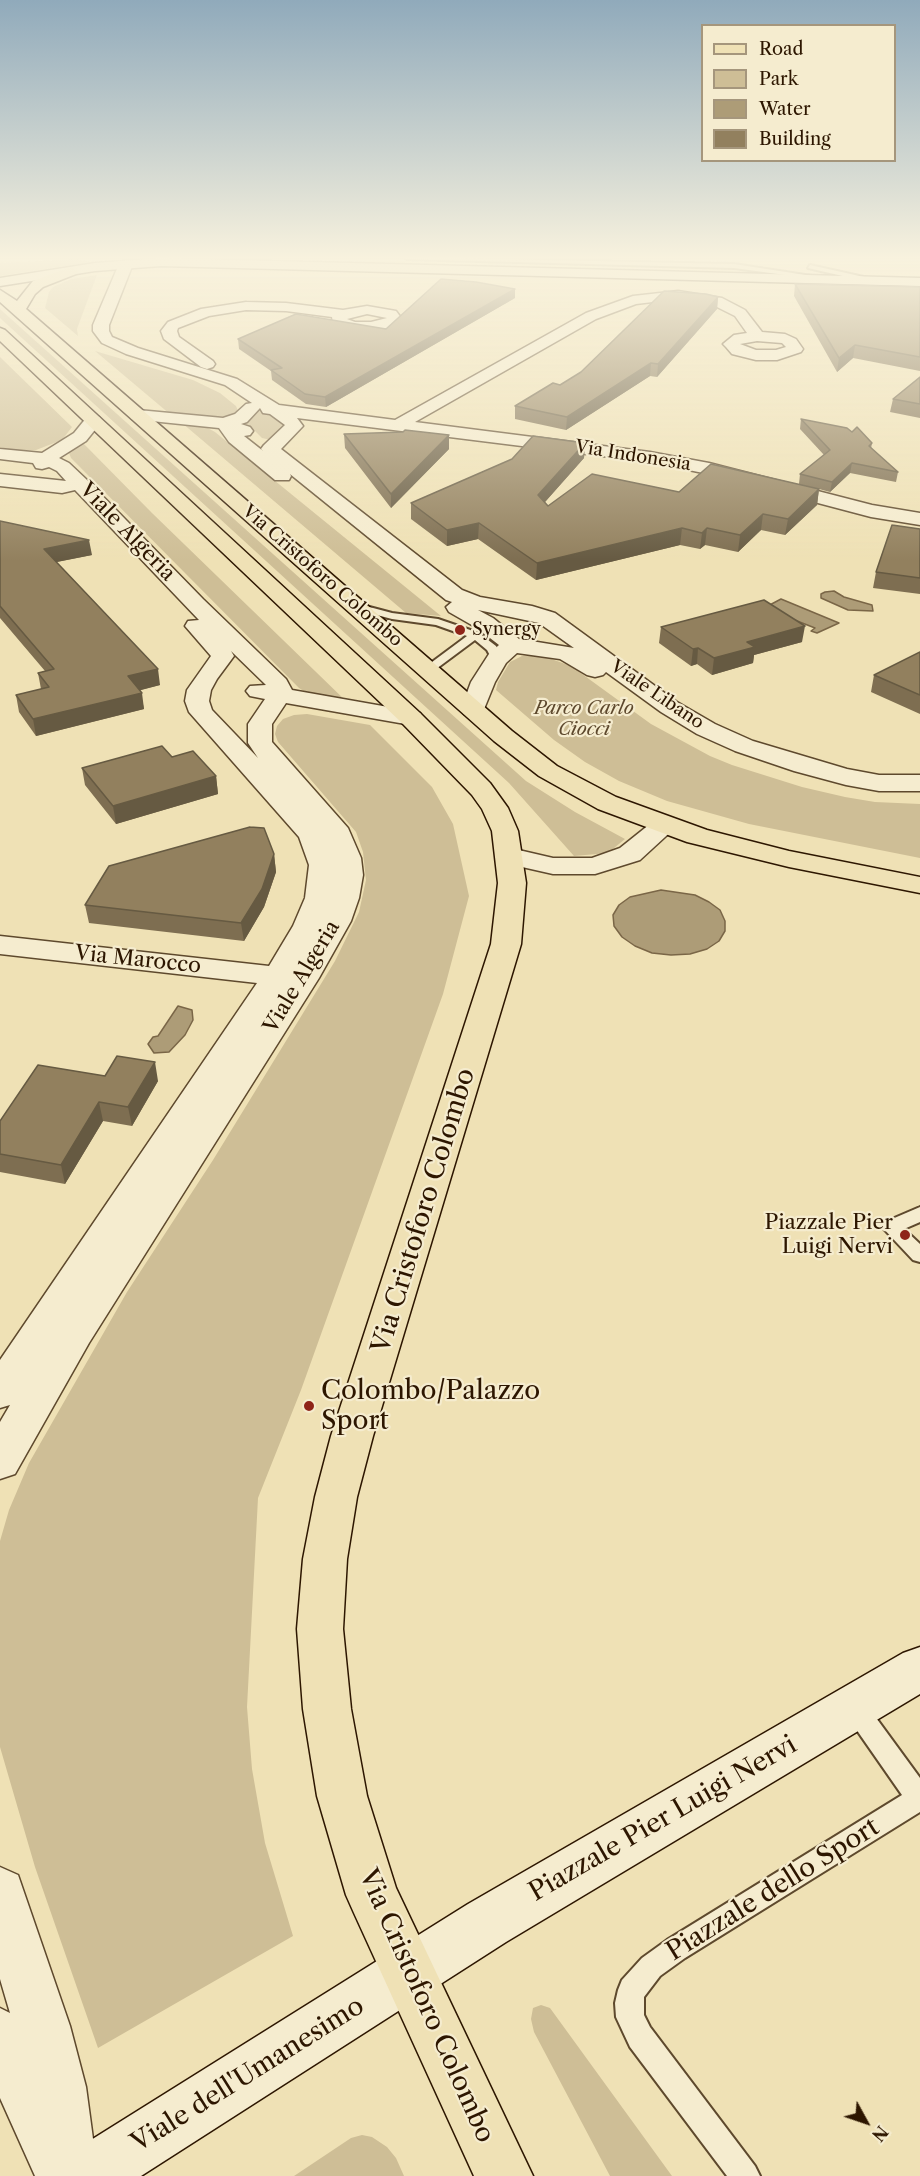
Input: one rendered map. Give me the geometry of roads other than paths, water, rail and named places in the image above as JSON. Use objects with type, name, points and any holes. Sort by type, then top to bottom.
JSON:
[{"type":"main road","name":"Via Cristoforo Colombo","points":[[40,359],[93,421],[411,718],[465,772],[488,798],[502,824],[510,856],[512,883],[510,912],[502,958],[352,1436],[336,1497],[325,1560],[320,1629],[327,1709],[342,1797],[372,1894],[504,2176]]},
{"type":"main road","name":"Via Cristoforo Colombo","points":[[60,359],[138,414],[514,745],[548,771],[607,803],[663,826],[789,859],[920,885]]},
{"type":"street","name":"Via Indonesia","points":[[137,359],[196,372],[261,408],[662,459],[871,511],[920,519]]},
{"type":"street","points":[[196,372],[207,364],[199,359]]},
{"type":"street","points":[[398,425],[516,359]]},
{"type":"street","points":[[138,414],[224,423],[261,408],[289,419],[294,426],[261,451]]},
{"type":"street","points":[[44,462],[75,441],[93,421]]},
{"type":"street","name":"Viale Libano","points":[[224,423],[230,434],[261,451],[401,562],[459,598],[491,607],[542,615],[587,663],[669,724],[738,750],[794,776],[854,790],[891,795],[920,794]]},
{"type":"street","name":"Viale Algeria","points":[[0,454],[63,466],[71,485],[204,623],[278,684],[281,689],[279,696]]},
{"type":"street","name":"Viale Algeria","points":[[0,459],[44,462]]},
{"type":"street","points":[[0,480],[71,485]]},
{"type":"street","name":"Viale Libano","points":[[401,562],[426,590],[480,620],[505,652],[567,644]]},
{"type":"street","name":"Viale Algeria","points":[[0,1392],[290,977],[336,921],[345,898],[349,876],[347,858],[341,839],[316,822],[268,755],[204,716],[197,701],[201,684],[223,656],[204,623]]},
{"type":"street","points":[[473,709],[478,692],[505,652]]},
{"type":"street","points":[[223,656],[252,687],[260,692],[411,718]]},
{"type":"street","points":[[245,740],[279,696]]},
{"type":"street","name":"Viale Libano","points":[[738,750],[879,783],[920,783]]},
{"type":"street","points":[[510,856],[552,866],[595,866],[630,854],[663,826]]},
{"type":"street","name":"Via Marocco","points":[[0,945],[290,977]]},
{"type":"street","name":"Viale Algeria","points":[[0,1461],[24,1417],[290,977]]},
{"type":"street","name":"Piazzale Pier Luigi Nervi","points":[[408,1973],[487,1923],[920,1669]]},
{"type":"street","points":[[0,1893],[42,2026],[58,2087],[67,2176]]},
{"type":"street","name":"Viale dell'Umanesimo","points":[[88,2176],[408,1973]]},
{"type":"street","points":[[0,2036],[67,2176]]},
{"type":"lane","points":[[358,607],[392,616],[438,622],[475,635],[492,648],[505,652]]},
{"type":"lane","points":[[428,670],[475,635]]},
{"type":"lane","points":[[919,1215],[891,1227],[920,1255]]},
{"type":"lane","points":[[854,1707],[920,1799]]},
{"type":"lane","name":"Piazzale dello Sport","points":[[745,2176],[640,2037],[630,2017],[629,2003],[632,1990],[651,1967],[676,1949],[920,1799]]},
{"type":"water","points":[[834,591],[844,597],[872,605],[873,611],[848,610],[821,598],[821,594]]},
{"type":"water","points":[[781,599],[839,623],[817,633],[811,631],[815,628],[764,608]]},
{"type":"water","points":[[661,890],[695,895],[720,910],[725,921],[725,931],[719,941],[707,949],[690,954],[671,955],[652,953],[635,946],[622,937],[614,926],[613,915],[619,905],[630,897]]},
{"type":"water","points":[[178,1006],[192,1010],[193,1020],[185,1035],[169,1052],[154,1053],[148,1044],[153,1037],[158,1036]]},
{"type":"place","name":"Synergy","points":[[460,630]]},
{"type":"place","name":"Piazzale Pier Luigi Nervi","points":[[905,1235]]},
{"type":"place","name":"Colombo/Palazzo Sport","points":[[309,1406]]},
{"type":"park label","name":"Parco Carlo Ciocci","points":[[584,719]]}]
